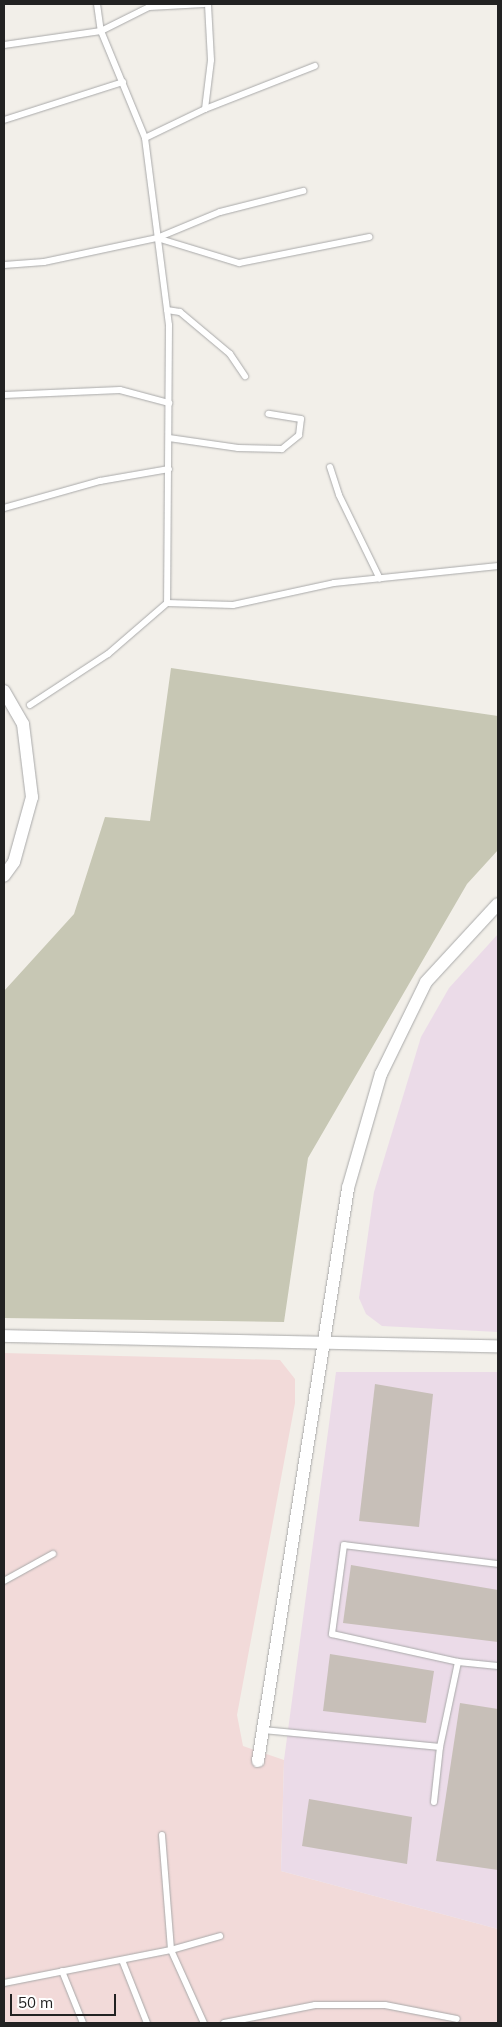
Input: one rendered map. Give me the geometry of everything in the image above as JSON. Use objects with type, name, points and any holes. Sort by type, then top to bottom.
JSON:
[{"type":"street","points":[[4,691],[23,724],[32,797],[14,862],[4,876]]},
{"type":"street","points":[[258,1761],[348,1188],[381,1074],[426,982],[498,904]]},
{"type":"street","points":[[4,1336],[498,1346]]},
{"type":"lane","points":[[97,4],[101,32],[145,138],[169,325],[167,602]]},
{"type":"lane","points":[[4,45],[101,32],[149,7],[204,4]]},
{"type":"lane","points":[[205,109],[211,60],[208,4]]},
{"type":"lane","points":[[145,138],[205,109],[315,66]]},
{"type":"lane","points":[[4,120],[123,82]]},
{"type":"lane","points":[[4,265],[44,262],[157,238],[220,212],[304,191]]},
{"type":"lane","points":[[157,238],[239,263],[369,237]]},
{"type":"lane","points":[[167,310],[180,312],[230,354],[245,376]]},
{"type":"lane","points":[[4,395],[120,390],[169,403]]},
{"type":"lane","points":[[169,438],[238,448],[282,449],[299,435],[301,419],[268,414]]},
{"type":"lane","points":[[330,467],[339,495],[380,579]]},
{"type":"lane","points":[[4,508],[100,481],[169,469]]},
{"type":"lane","points":[[30,705],[108,654],[167,602],[233,605],[334,583],[498,566]]},
{"type":"lane","points":[[498,1564],[344,1544],[332,1634],[458,1662],[498,1666]]},
{"type":"lane","points":[[4,1581],[54,1554]]},
{"type":"lane","points":[[434,1802],[440,1747],[458,1662]]},
{"type":"lane","points":[[263,1730],[440,1747]]},
{"type":"lane","points":[[162,1834],[172,1950],[204,2023]]},
{"type":"lane","points":[[4,1983],[172,1950],[220,1936]]},
{"type":"lane","points":[[122,1960],[147,2023]]},
{"type":"lane","points":[[62,1971],[83,2023]]},
{"type":"lane","points":[[224,2023],[315,2005],[385,2005],[457,2019]]},
{"type":"shaded area","points":[[171,668],[498,716],[498,850],[467,884],[308,1158],[284,1322],[4,1318],[4,991],[74,914],[105,817],[150,821]]},
{"type":"shaded area","points":[[498,934],[498,1332],[382,1326],[366,1314],[359,1298],[374,1192],[421,1037],[449,988]]},
{"type":"shaded area","points":[[4,1353],[280,1360],[295,1379],[295,1403],[237,1715],[243,1746],[284,1760],[281,1871],[498,1929],[498,2023],[4,2023]]},
{"type":"shaded area","points":[[336,1372],[498,1372],[498,1929],[281,1871],[284,1760]]},
{"type":"building","points":[[375,1384],[433,1394],[419,1527],[359,1521]]},
{"type":"building","points":[[351,1565],[498,1590],[498,1642],[343,1623]]},
{"type":"building","points":[[330,1654],[434,1671],[426,1723],[323,1711]]},
{"type":"building","points":[[460,1703],[498,1709],[498,1870],[436,1861]]},
{"type":"building","points":[[309,1799],[412,1817],[407,1864],[302,1846]]}]
